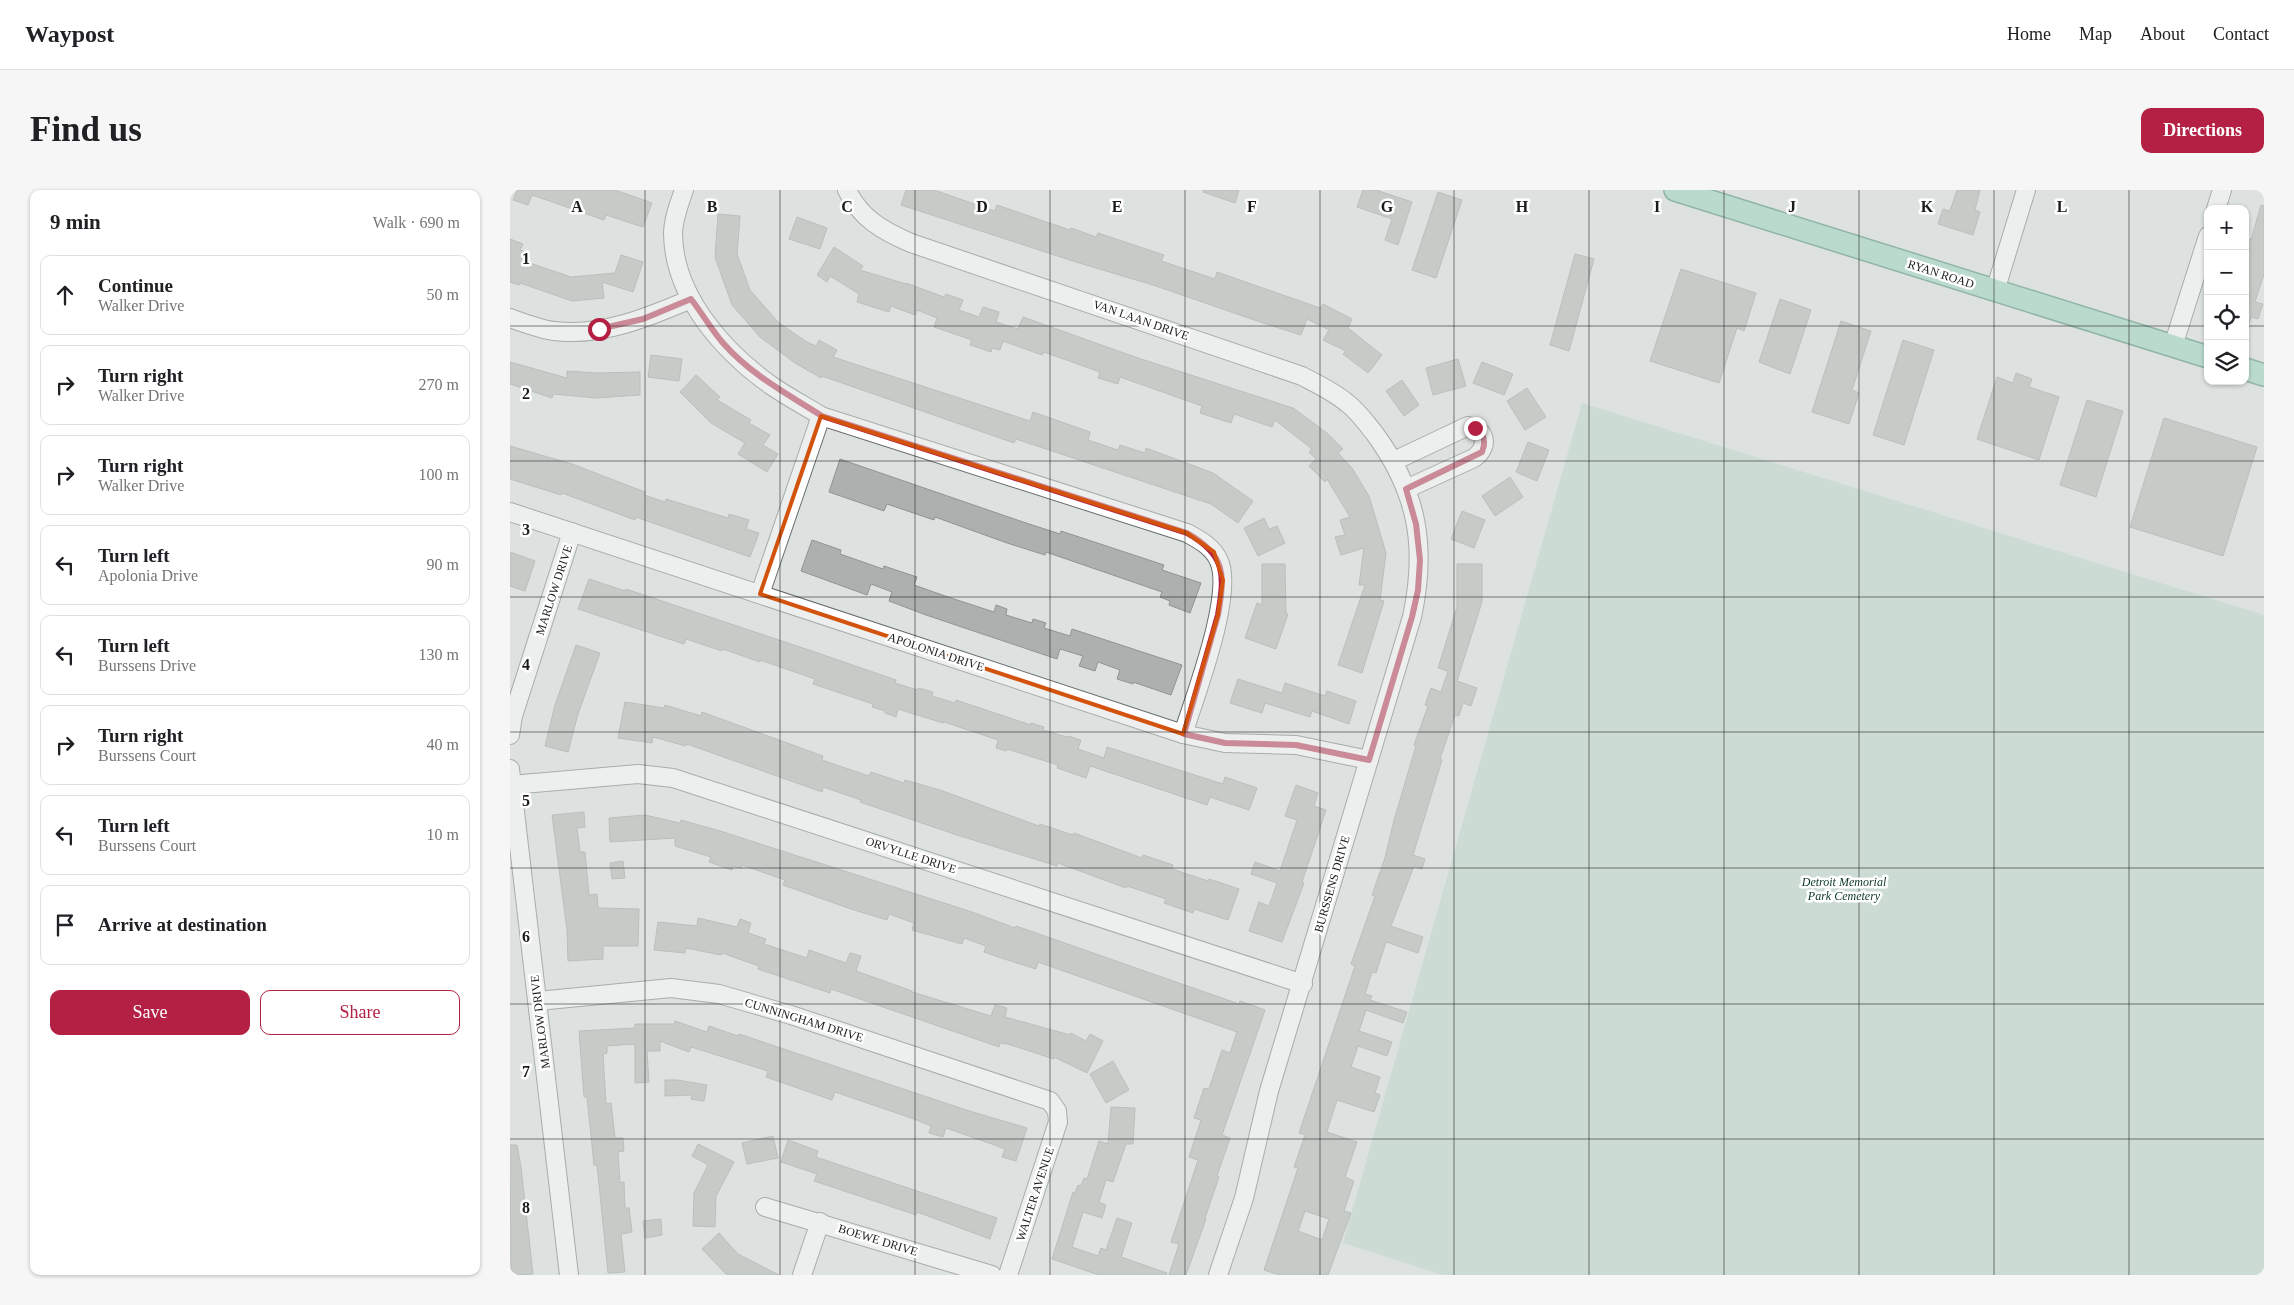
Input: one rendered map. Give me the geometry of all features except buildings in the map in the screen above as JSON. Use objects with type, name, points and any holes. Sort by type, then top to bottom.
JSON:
[{"type":"main road","name":"RYAN ROAD","points":[[1675,190],[2204,356]]},
{"type":"main road","points":[[2249,370],[2264,375]]},
{"type":"street","points":[[684,190],[678,206],[673,234],[681,276],[691,299],[723,343],[745,364],[773,386],[822,416],[1187,533],[1204,542],[1219,562],[1223,580],[1222,595],[1184,734]]},
{"type":"street","name":"VAN LAAN DRIVE","points":[[847,190],[854,204],[868,220],[904,240],[1259,359],[1302,376],[1348,403],[1394,461],[1406,489]]},
{"type":"street","points":[[1995,291],[2026,190]]},
{"type":"street","points":[[2217,205],[2222,190]]},
{"type":"street","points":[[2173,346],[2204,249]]},
{"type":"street","points":[[510,318],[554,331],[575,332],[643,319],[691,299]]},
{"type":"street","points":[[760,594],[822,416]]},
{"type":"street","points":[[1394,461],[1468,426],[1480,431],[1484,437],[1485,445],[1482,452],[1474,458],[1406,489]]},
{"type":"street","name":"BURSSENS DRIVE","points":[[1218,1275],[1244,1198],[1269,1091],[1303,984],[1412,617],[1418,590],[1420,560],[1416,524],[1406,489]]},
{"type":"street","name":"APOLONIA DRIVE","points":[[510,512],[1184,734],[1225,743],[1296,745],[1369,760]]},
{"type":"street","name":"MARLOW DRIVE","points":[[510,735],[512,715],[572,532]]},
{"type":"street","name":"ORVYLLE DRIVE","points":[[510,777],[638,774],[673,778],[1303,984]]},
{"type":"street","name":"MARLOW DRIVE","points":[[510,777],[569,1275]]},
{"type":"street","name":"CUNNINGHAM DRIVE","points":[[538,1001],[671,988],[719,994],[1036,1095],[1050,1101],[1057,1112]]},
{"type":"street","name":"WALTER AVENUE","points":[[1008,1275],[1051,1146],[1058,1122],[1057,1112]]},
{"type":"street","name":"BOEWE DRIVE","points":[[765,1207],[992,1275]]},
{"type":"street","points":[[802,1275],[820,1222]]},
{"type":"highlighted area","points":[[821,416],[1187,533],[1214,552],[1223,580],[1218,615],[1183,734],[760,594]]},
{"type":"green space","name":"Detroit Memorial Park Cemetery","points":[[1582,403],[2264,615],[2264,1275],[1443,1275],[1343,1243]]},
{"type":"route","points":[[599,329],[643,319],[691,299],[723,343],[745,364],[773,386],[822,416],[1187,533],[1204,542],[1214,552],[1219,562],[1223,580],[1222,595],[1184,734],[1225,743],[1296,745],[1369,760],[1412,617],[1418,590],[1420,560],[1416,524],[1406,489],[1474,458],[1482,452],[1485,445],[1484,437],[1475,428]]}]
